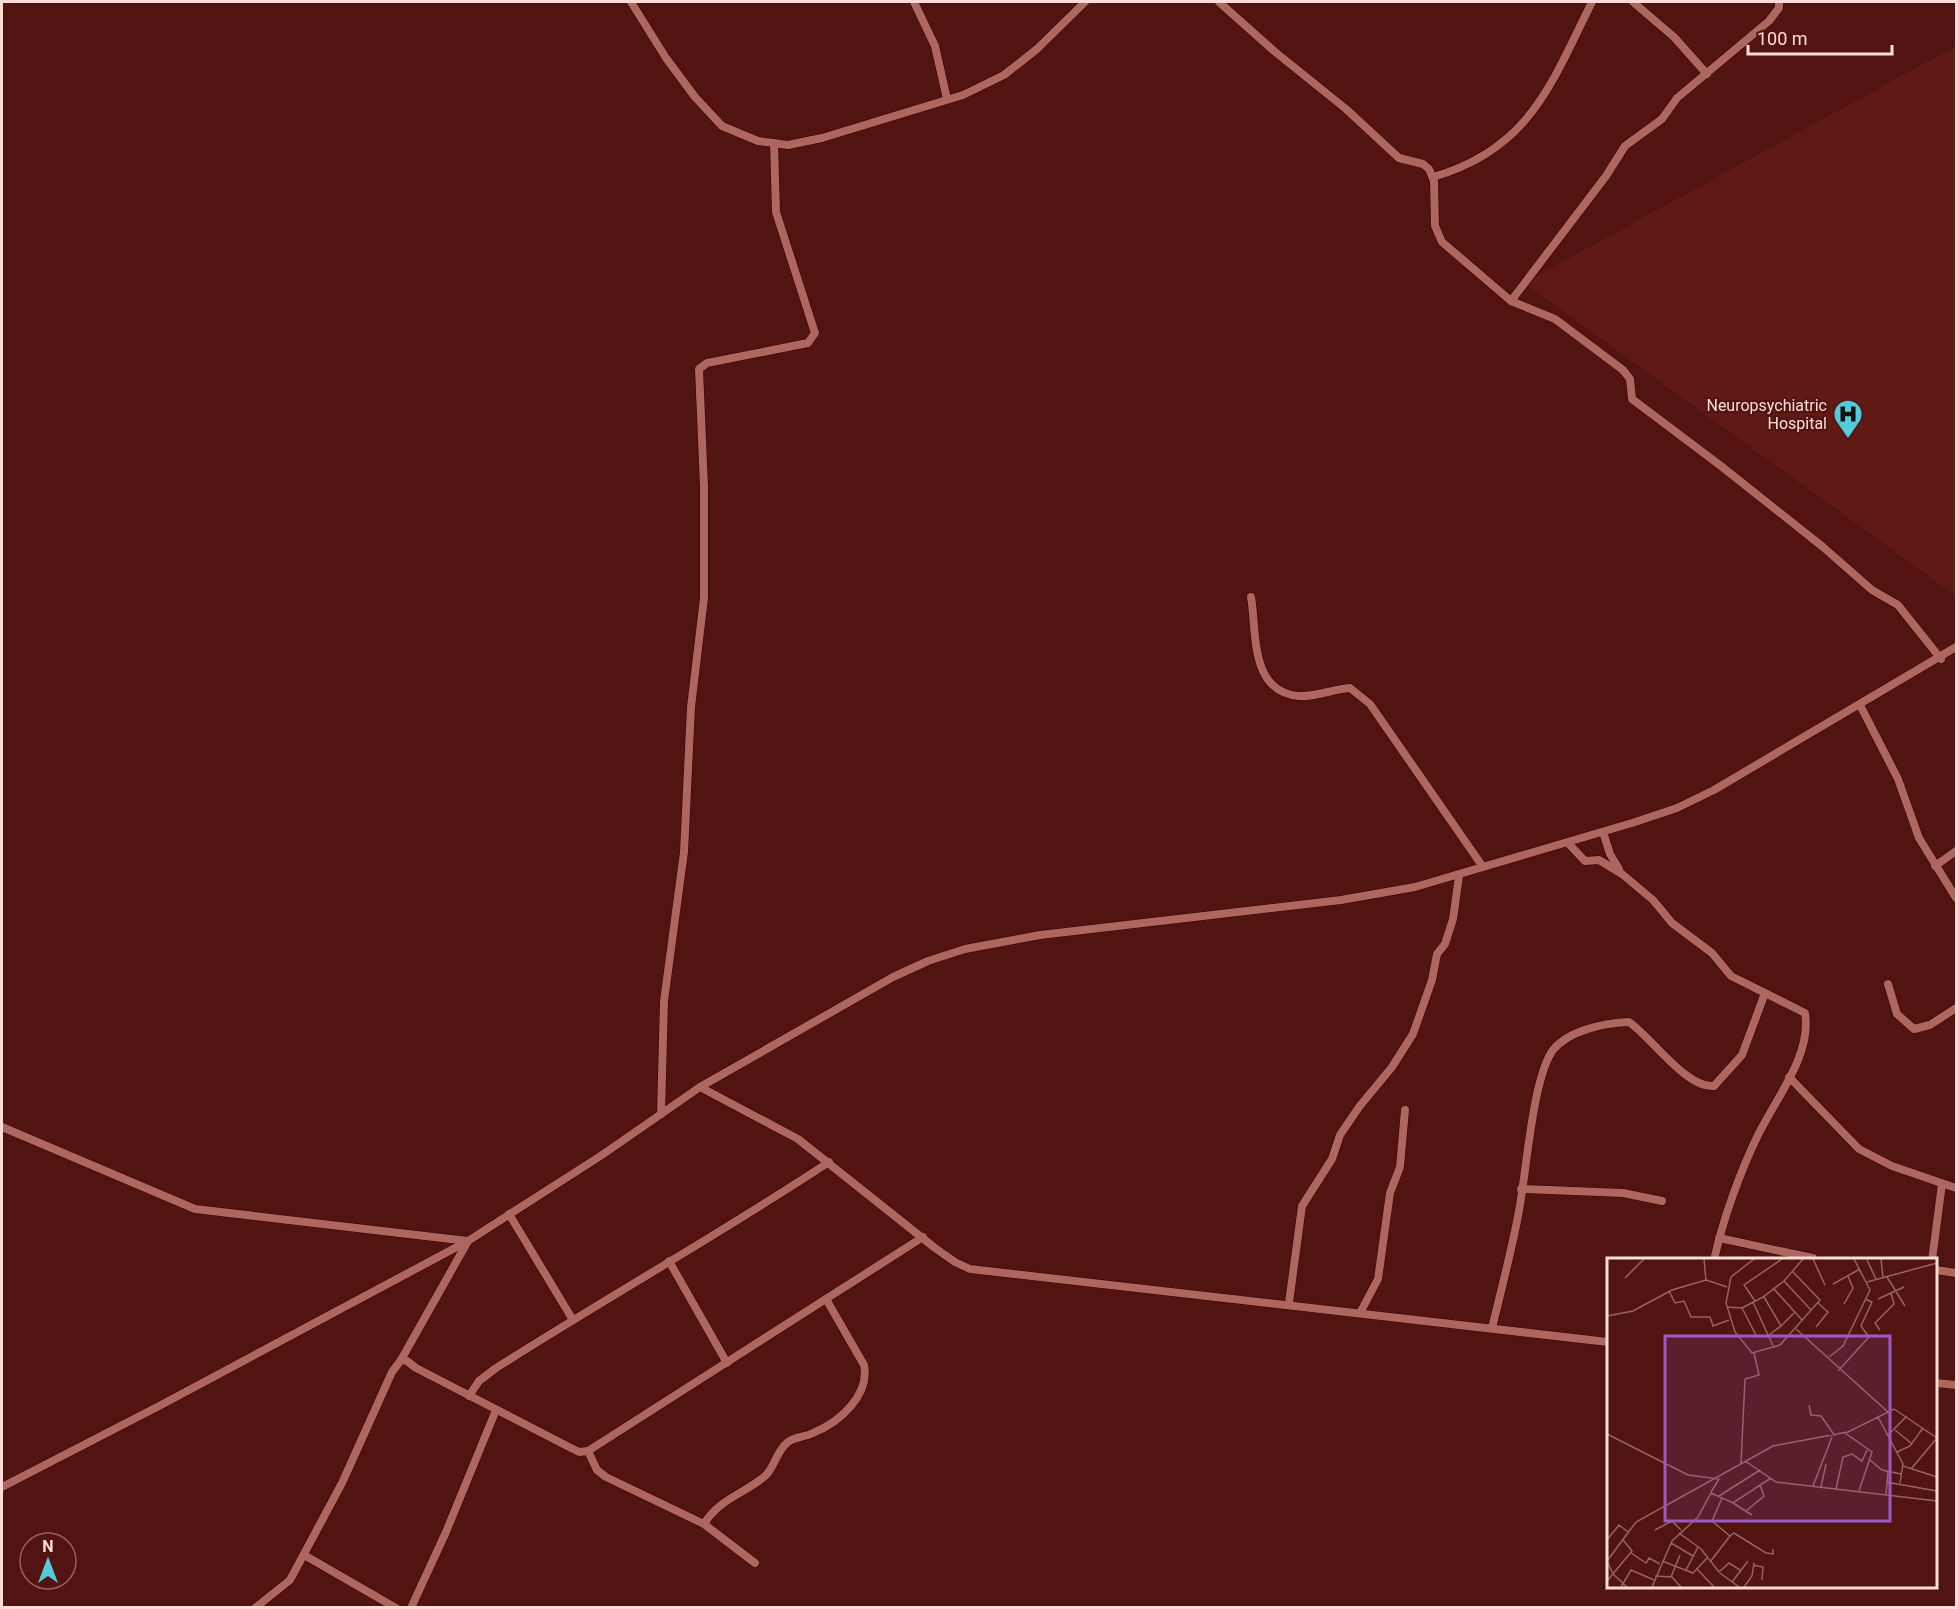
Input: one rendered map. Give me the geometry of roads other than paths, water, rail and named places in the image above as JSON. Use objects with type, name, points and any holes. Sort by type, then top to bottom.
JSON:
[{"type":"street","points":[[631,2],[694,97],[722,126],[758,141],[788,145],[822,138],[947,99],[1004,75],[1037,49],[1085,2]]},
{"type":"street","points":[[914,2],[935,46],[947,99]]},
{"type":"street","points":[[1220,2],[1346,109],[1399,158],[1423,164],[1433,177],[1435,226],[1439,238],[1511,300],[1555,319],[1623,370],[1630,379],[1632,399],[1721,466],[1872,590],[1898,605],[1941,659]]},
{"type":"street","points":[[1433,177],[1461,169],[1485,157],[1524,124],[1552,81],[1592,2]]},
{"type":"street","points":[[1633,2],[1674,37],[1707,74]]},
{"type":"street","points":[[1511,300],[1606,176],[1625,146],[1662,119],[1677,98],[1769,21],[1779,8],[1779,2]]},
{"type":"street","points":[[661,1114],[664,1000],[684,852],[692,707],[704,598],[704,487],[699,369],[707,363],[808,343],[815,333],[776,212],[774,143]]},
{"type":"street","points":[[1251,597],[1256,656],[1272,682],[1279,690],[1300,696],[1350,688],[1361,695],[1370,704],[1483,867]]},
{"type":"street","points":[[2,1487],[468,1241],[700,1087],[893,977],[965,949],[1040,935],[1341,900],[1415,887],[1568,843],[1677,808],[1714,790],[1941,659],[1942,656],[1956,648]]},
{"type":"street","points":[[1860,705],[1898,779],[1919,838],[1956,898]]},
{"type":"street","points":[[1603,832],[1610,854],[1622,874]]},
{"type":"street","points":[[1568,843],[1585,861],[1599,860],[1622,874],[1653,900],[1672,923],[1712,953],[1731,976],[1805,1012],[1804,1038],[1789,1077],[1758,1136],[1719,1238],[1714,1258]]},
{"type":"street","points":[[1935,866],[1956,851]]},
{"type":"street","points":[[1289,1304],[1302,1206],[1332,1159],[1340,1135],[1359,1107],[1392,1067],[1413,1034],[1430,987],[1437,954],[1445,944],[1453,920],[1459,876]]},
{"type":"street","points":[[1888,984],[1897,1014],[1914,1029],[1930,1025],[1956,1008]]},
{"type":"street","points":[[1492,1328],[1518,1215],[1545,1068],[1553,1050],[1568,1037],[1617,1023],[1629,1022],[1643,1032],[1693,1081],[1704,1087],[1714,1086],[1742,1055],[1765,993]]},
{"type":"street","points":[[1789,1077],[1859,1149],[1892,1166],[1956,1188]]},
{"type":"street","points":[[700,1087],[772,1123],[829,1162],[955,1262],[970,1269],[1607,1342]]},
{"type":"street","points":[[1360,1314],[1378,1279],[1390,1193],[1400,1167],[1405,1110]]},
{"type":"street","points":[[2,1127],[195,1209],[468,1241]]},
{"type":"street","points":[[469,1396],[479,1381],[496,1368],[669,1261],[752,1213],[829,1162]]},
{"type":"street","points":[[1932,1258],[1942,1184]]},
{"type":"street","points":[[1521,1189],[1623,1193],[1662,1201]]},
{"type":"street","points":[[509,1214],[573,1320]]},
{"type":"street","points":[[401,1360],[407,1361],[469,1396],[579,1452],[588,1451],[923,1237]]},
{"type":"street","points":[[1719,1238],[1813,1258]]},
{"type":"street","points":[[255,1608],[290,1580],[342,1483],[392,1372],[468,1241]]},
{"type":"street","points":[[669,1261],[727,1363]]},
{"type":"street","points":[[1937,1270],[1956,1273]]},
{"type":"street","points":[[704,1524],[720,1504],[764,1476],[781,1449],[790,1440],[822,1429],[841,1415],[864,1389],[866,1377],[864,1365],[826,1299]]},
{"type":"street","points":[[1937,1383],[1956,1385]]},
{"type":"street","points":[[411,1608],[446,1532],[496,1410]]},
{"type":"street","points":[[588,1451],[597,1470],[606,1477],[704,1524],[754,1563]]},
{"type":"street","points":[[304,1555],[396,1608]]},
{"type":"place","name":"Neuropsychiatric Hospital","points":[[1848,440]]}]
